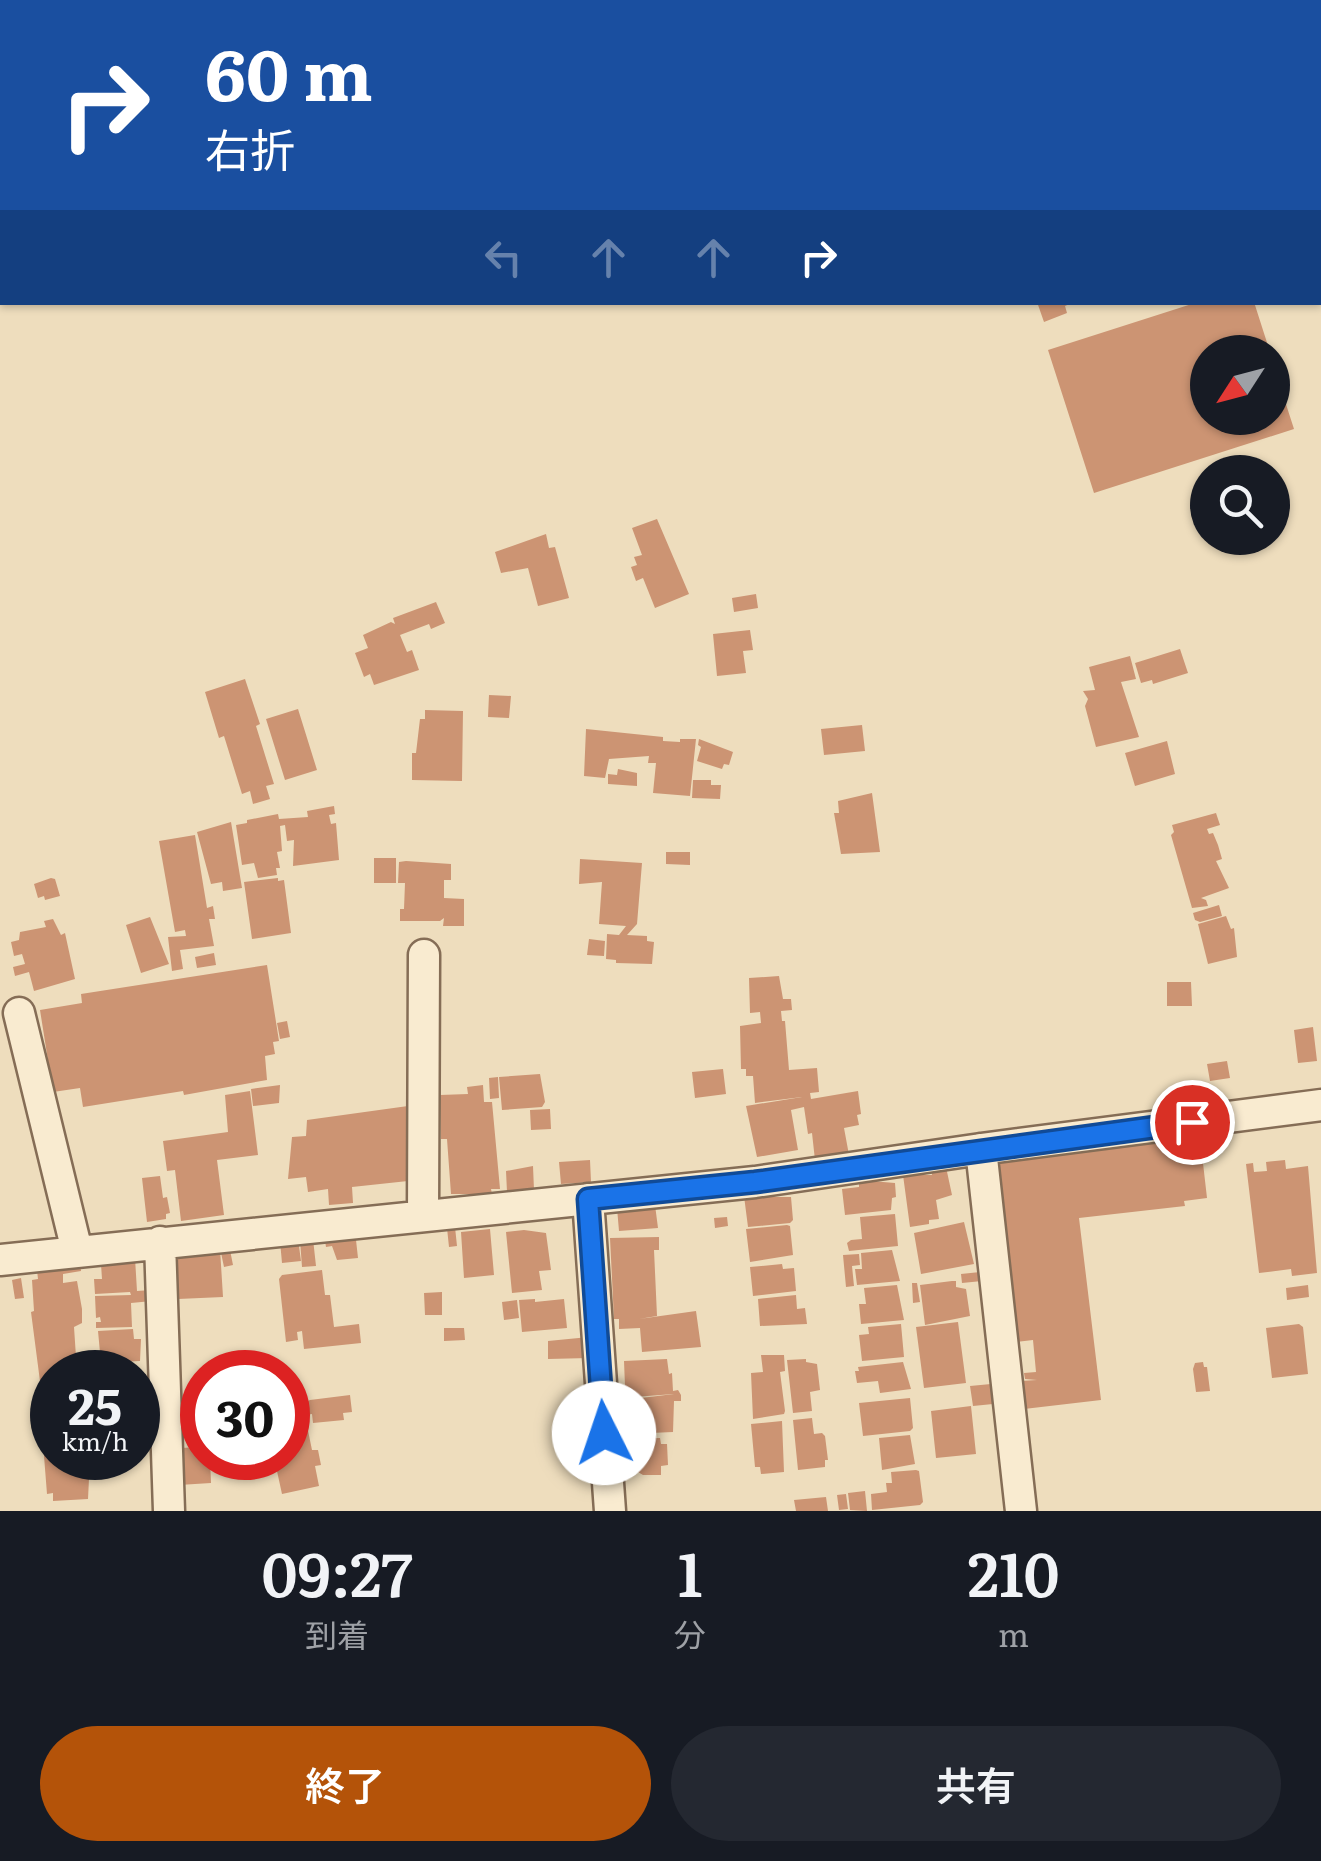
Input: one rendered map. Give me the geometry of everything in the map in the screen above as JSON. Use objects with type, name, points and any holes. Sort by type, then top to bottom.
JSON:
[{"type":"street","points":[[423,1216],[424,955]]},
{"type":"street","points":[[19,1013],[77,1251]]},
{"type":"street","points":[[0,1260],[755,1182],[981,1148],[1321,1105]]},
{"type":"street","points":[[981,1148],[1021,1511]]},
{"type":"street","points":[[588,1199],[610,1511]]},
{"type":"street","points":[[160,1242],[170,1511]]},
{"type":"building","points":[[1038,305],[1067,305],[1067,313],[1044,322]]},
{"type":"building","points":[[1189,305],[1255,305],[1265,335],[1190,335],[1190,435],[1275,435],[1213,455],[1190,455],[1190,462],[1094,493],[1048,350]]},
{"type":"building","points":[[657,519],[689,594],[655,608],[643,578],[636,581],[631,567],[637,565],[634,557],[642,555],[632,528]]},
{"type":"building","points":[[546,534],[549,548],[555,547],[569,598],[538,606],[528,568],[501,573],[495,552]]},
{"type":"building","points":[[756,594],[758,608],[734,612],[732,598]]},
{"type":"building","points":[[436,602],[445,623],[431,629],[429,624],[400,635],[407,652],[412,650],[419,670],[374,685],[370,674],[364,677],[355,653],[368,648],[363,635],[391,622],[395,624],[393,618]]},
{"type":"building","points":[[750,630],[753,650],[743,651],[746,673],[717,676],[713,634]]},
{"type":"building","points":[[1180,649],[1188,673],[1153,684],[1152,680],[1141,683],[1135,663]]},
{"type":"building","points":[[1130,656],[1136,679],[1121,682],[1139,737],[1096,747],[1085,706],[1088,699],[1083,691],[1095,690],[1089,667]]},
{"type":"building","points":[[245,679],[274,784],[266,786],[270,799],[253,804],[250,791],[242,794],[205,692]]},
{"type":"building","points":[[489,695],[511,696],[509,718],[488,717]]},
{"type":"building","points":[[298,709],[317,770],[285,780],[266,719]]},
{"type":"building","points":[[425,710],[463,711],[462,781],[412,780],[412,753],[416,753],[420,719],[425,719]]},
{"type":"building","points":[[862,725],[865,751],[824,755],[821,729]]},
{"type":"building","points":[[586,729],[663,737],[663,741],[696,739],[690,796],[653,793],[656,763],[648,763],[649,756],[609,759],[605,778],[584,776]]},
{"type":"building","points":[[699,739],[733,752],[729,765],[724,764],[722,769],[697,761]]},
{"type":"building","points":[[1167,741],[1175,774],[1135,786],[1125,753]]},
{"type":"building","points":[[618,769],[637,773],[637,786],[608,784],[608,774],[617,775]]},
{"type":"building","points":[[693,780],[711,780],[711,785],[721,785],[720,799],[692,798]]},
{"type":"building","points":[[872,793],[880,852],[841,854],[834,813],[839,813],[838,801]]},
{"type":"building","points":[[334,806],[335,814],[329,815],[331,824],[336,823],[339,860],[293,866],[294,840],[287,841],[285,825],[280,826],[282,851],[277,852],[277,875],[258,878],[254,863],[242,865],[236,825],[278,814],[279,819],[308,817],[307,811]]},
{"type":"building","points":[[1216,813],[1220,825],[1207,829],[1218,845],[1222,859],[1216,861],[1229,888],[1201,898],[1208,906],[1192,908],[1171,835],[1172,825]]},
{"type":"building","points":[[231,822],[242,888],[223,891],[222,882],[211,884],[197,832]]},
{"type":"building","points":[[195,835],[207,908],[213,906],[215,919],[209,919],[214,946],[180,950],[183,969],[172,971],[168,937],[186,936],[185,930],[175,932],[159,841]]},
{"type":"building","points":[[666,852],[690,852],[690,865],[666,864]]},
{"type":"building","points":[[374,858],[396,858],[396,883],[374,883]]},
{"type":"building","points":[[580,859],[642,863],[637,924],[627,935],[647,936],[647,941],[654,942],[652,964],[606,959],[607,934],[619,935],[626,926],[599,924],[602,882],[579,884]]},
{"type":"building","points":[[399,862],[451,864],[451,880],[444,880],[444,898],[464,899],[464,926],[443,926],[444,918],[400,921],[405,883],[398,883]]},
{"type":"building","points":[[55,879],[60,896],[38,898],[34,884]]},
{"type":"building","points":[[284,880],[291,933],[252,939],[244,882]]},
{"type":"building","points":[[1219,905],[1222,916],[1195,920],[1193,913]]},
{"type":"building","points":[[1226,916],[1231,929],[1234,928],[1237,957],[1208,964],[1198,924]]},
{"type":"building","points":[[150,917],[169,964],[141,973],[126,925]]},
{"type":"building","points":[[53,919],[61,935],[65,933],[75,979],[34,991],[29,972],[15,976],[13,967],[25,964],[22,954],[14,956],[11,942],[19,940],[20,932],[46,927],[44,921]]},
{"type":"building","points":[[589,939],[605,941],[604,956],[587,955]]},
{"type":"building","points":[[214,953],[216,965],[197,968],[195,957]]},
{"type":"building","points":[[267,965],[279,1041],[273,1042],[275,1054],[265,1056],[267,1080],[83,1107],[80,1088],[53,1092],[40,1010],[82,1003],[81,994]]},
{"type":"building","points":[[779,976],[783,999],[791,999],[792,1010],[781,1011],[789,1070],[817,1068],[819,1092],[810,1093],[811,1099],[858,1091],[859,1125],[844,1128],[849,1155],[815,1160],[804,1107],[791,1110],[798,1150],[757,1157],[746,1106],[802,1097],[755,1103],[753,1076],[746,1076],[746,1069],[741,1069],[740,1026],[761,1023],[760,1012],[750,1013],[749,978]]},
{"type":"building","points":[[1167,982],[1191,982],[1192,1006],[1167,1006]]},
{"type":"building","points":[[287,1021],[290,1037],[280,1039],[277,1023]]},
{"type":"building","points":[[1313,1027],[1317,1061],[1298,1063],[1294,1030]]},
{"type":"building","points":[[1227,1061],[1230,1078],[1210,1081],[1207,1064]]},
{"type":"building","points":[[723,1069],[726,1094],[695,1098],[692,1072]]},
{"type":"building","points":[[540,1074],[545,1102],[542,1107],[502,1110],[499,1077]]},
{"type":"building","points":[[498,1077],[499,1098],[490,1099],[489,1078]]},
{"type":"building","points":[[280,1085],[279,1103],[253,1106],[251,1089]]},
{"type":"building","points":[[483,1085],[484,1102],[492,1102],[500,1189],[491,1189],[492,1194],[451,1194],[447,1139],[441,1139],[440,1095],[468,1094],[467,1087]]},
{"type":"building","points":[[250,1091],[258,1155],[217,1160],[224,1215],[181,1221],[175,1170],[167,1171],[163,1141],[228,1132],[225,1095]]},
{"type":"building","points":[[408,1106],[408,1181],[352,1187],[353,1203],[329,1205],[328,1189],[308,1192],[306,1177],[288,1179],[292,1137],[306,1136],[307,1120]]},
{"type":"building","points":[[550,1109],[551,1129],[531,1130],[530,1110]]},
{"type":"building","points":[[1200,1137],[1207,1198],[1184,1201],[1185,1206],[1079,1218],[1101,1400],[1024,1409],[1020,1381],[1037,1380],[1025,1379],[1024,1373],[1036,1372],[1033,1340],[1016,1342],[994,1164]]},
{"type":"building","points":[[590,1160],[591,1182],[561,1184],[559,1162]]},
{"type":"building","points":[[1285,1160],[1286,1169],[1308,1166],[1317,1273],[1292,1276],[1291,1269],[1259,1273],[1246,1164],[1253,1163],[1254,1172],[1267,1171],[1266,1162]]},
{"type":"building","points":[[533,1166],[534,1190],[507,1192],[506,1171]]},
{"type":"building","points":[[946,1167],[952,1195],[936,1200],[939,1219],[910,1227],[903,1175],[932,1175],[931,1169]]},
{"type":"building","points":[[160,1176],[170,1213],[166,1219],[147,1222],[142,1178]]},
{"type":"building","points":[[859,1180],[895,1183],[896,1197],[892,1198],[891,1210],[845,1215],[842,1189],[859,1187]]},
{"type":"building","points":[[772,1193],[773,1197],[791,1197],[793,1220],[748,1227],[744,1196]]},
{"type":"building","points":[[655,1205],[658,1228],[619,1231],[617,1208]]},
{"type":"building","points":[[895,1214],[898,1246],[849,1251],[847,1243],[862,1239],[860,1217]]},
{"type":"building","points":[[727,1217],[728,1226],[715,1228],[714,1218]]},
{"type":"building","points":[[964,1222],[974,1264],[921,1274],[914,1233]]},
{"type":"building","points":[[787,1225],[793,1255],[750,1262],[746,1229]]},
{"type":"building","points":[[455,1227],[457,1246],[449,1247],[447,1228]]},
{"type":"building","points":[[490,1229],[494,1275],[464,1278],[461,1232]]},
{"type":"building","points":[[355,1231],[358,1258],[337,1260],[332,1246],[326,1247],[324,1234]]},
{"type":"building","points":[[506,1232],[546,1233],[551,1270],[539,1271],[542,1290],[512,1293]]},
{"type":"building","points":[[659,1237],[659,1250],[654,1250],[657,1316],[639,1319],[696,1311],[701,1347],[642,1352],[640,1328],[619,1329],[619,1319],[614,1319],[610,1238]]},
{"type":"building","points":[[298,1239],[301,1261],[282,1263],[280,1241]]},
{"type":"building","points":[[313,1239],[316,1266],[302,1267],[300,1240]]},
{"type":"building","points":[[229,1245],[233,1265],[224,1267],[220,1248]]},
{"type":"building","points":[[220,1249],[223,1297],[178,1299],[170,1252]]},
{"type":"building","points":[[892,1250],[900,1281],[857,1285],[855,1269],[862,1269],[861,1253]]},
{"type":"building","points":[[859,1254],[860,1265],[852,1266],[854,1286],[846,1287],[843,1255]]},
{"type":"building","points":[[135,1258],[137,1291],[151,1290],[152,1301],[131,1303],[132,1327],[96,1328],[96,1322],[101,1322],[100,1317],[96,1318],[95,1296],[131,1295],[95,1294],[94,1279],[102,1279],[101,1264]]},
{"type":"building","points":[[80,1263],[81,1271],[63,1274],[63,1283],[77,1281],[82,1309],[82,1323],[74,1327],[76,1350],[36,1350],[31,1312],[32,1280],[38,1279],[37,1270]]},
{"type":"building","points":[[782,1264],[783,1269],[794,1268],[796,1291],[753,1296],[750,1267]]},
{"type":"building","points":[[322,1270],[334,1327],[359,1324],[361,1343],[304,1349],[302,1331],[297,1332],[298,1340],[286,1342],[279,1279],[282,1275]]},
{"type":"building","points":[[980,1272],[982,1281],[962,1283],[961,1274]]},
{"type":"building","points":[[21,1278],[24,1298],[15,1299],[12,1280]]},
{"type":"building","points":[[956,1281],[956,1287],[966,1289],[970,1316],[925,1325],[920,1285]]},
{"type":"building","points":[[912,1283],[917,1283],[920,1302],[913,1303]]},
{"type":"building","points":[[897,1285],[904,1320],[861,1324],[859,1304],[866,1304],[864,1288]]},
{"type":"building","points":[[1308,1285],[1309,1297],[1287,1300],[1286,1288]]},
{"type":"building","points":[[442,1292],[442,1315],[425,1315],[424,1293]]},
{"type":"building","points":[[796,1295],[797,1309],[805,1308],[807,1324],[760,1326],[758,1299]]},
{"type":"building","points":[[564,1299],[567,1328],[522,1332],[519,1300]]},
{"type":"building","points":[[517,1300],[519,1318],[504,1320],[502,1302]]},
{"type":"building","points":[[958,1322],[966,1383],[924,1388],[916,1327]]},
{"type":"building","points":[[901,1324],[904,1357],[862,1361],[859,1335],[869,1334],[868,1327]]},
{"type":"building","points":[[1299,1324],[1303,1327],[1308,1374],[1272,1378],[1266,1328]]},
{"type":"building","points":[[444,1328],[464,1328],[465,1340],[444,1341]]},
{"type":"building","points":[[133,1329],[134,1339],[141,1339],[140,1350],[100,1350],[98,1331]]},
{"type":"building","points":[[589,1337],[589,1358],[548,1359],[548,1341]]},
{"type":"building","points":[[761,1355],[784,1355],[785,1371],[780,1372],[785,1411],[753,1419],[751,1373],[763,1372]]},
{"type":"building","points":[[667,1359],[673,1391],[678,1390],[681,1395],[681,1401],[674,1401],[673,1432],[628,1434],[626,1406],[641,1405],[641,1398],[674,1394],[620,1398],[619,1387],[625,1386],[624,1361]]},
{"type":"building","points":[[806,1359],[817,1364],[820,1390],[810,1392],[812,1411],[793,1413],[787,1360]]},
{"type":"building","points":[[903,1362],[911,1389],[880,1393],[878,1381],[857,1383],[858,1367]]},
{"type":"building","points":[[1203,1362],[1210,1391],[1196,1392],[1193,1369],[1195,1363]]},
{"type":"building","points":[[991,1384],[993,1404],[973,1406],[970,1386]]},
{"type":"building","points":[[350,1395],[352,1412],[343,1413],[344,1420],[313,1423],[310,1400]]},
{"type":"building","points":[[910,1398],[910,1431],[863,1436],[859,1403]]},
{"type":"building","points":[[971,1406],[976,1454],[936,1458],[931,1411]]},
{"type":"building","points":[[812,1418],[814,1434],[825,1436],[828,1460],[825,1467],[798,1470],[793,1420]]},
{"type":"building","points":[[782,1421],[784,1472],[761,1474],[760,1467],[755,1467],[751,1424]]},
{"type":"building","points":[[910,1435],[915,1464],[882,1470],[879,1438]]},
{"type":"building","points":[[660,1438],[661,1444],[667,1444],[668,1465],[661,1466],[661,1475],[643,1475],[638,1467],[630,1468],[629,1439]]},
{"type":"building","points":[[310,1440],[312,1450],[318,1450],[321,1465],[315,1466],[319,1486],[282,1494],[279,1480],[310,1480]]},
{"type":"building","points":[[180,1448],[180,1480],[211,1483],[179,1485]]},
{"type":"building","points":[[916,1470],[923,1502],[920,1505],[872,1510],[871,1494],[887,1492],[886,1483],[892,1483],[891,1472]]},
{"type":"building","points":[[46,1480],[89,1480],[88,1499],[53,1501],[53,1493],[47,1494]]},
{"type":"building","points":[[865,1491],[867,1511],[850,1510],[848,1493]]},
{"type":"building","points":[[846,1494],[848,1509],[839,1510],[837,1495]]},
{"type":"building","points":[[826,1497],[828,1511],[796,1511],[794,1500]]},
{"type":"route","points":[[604,1433],[588,1199],[755,1182],[1192,1122]]}]
